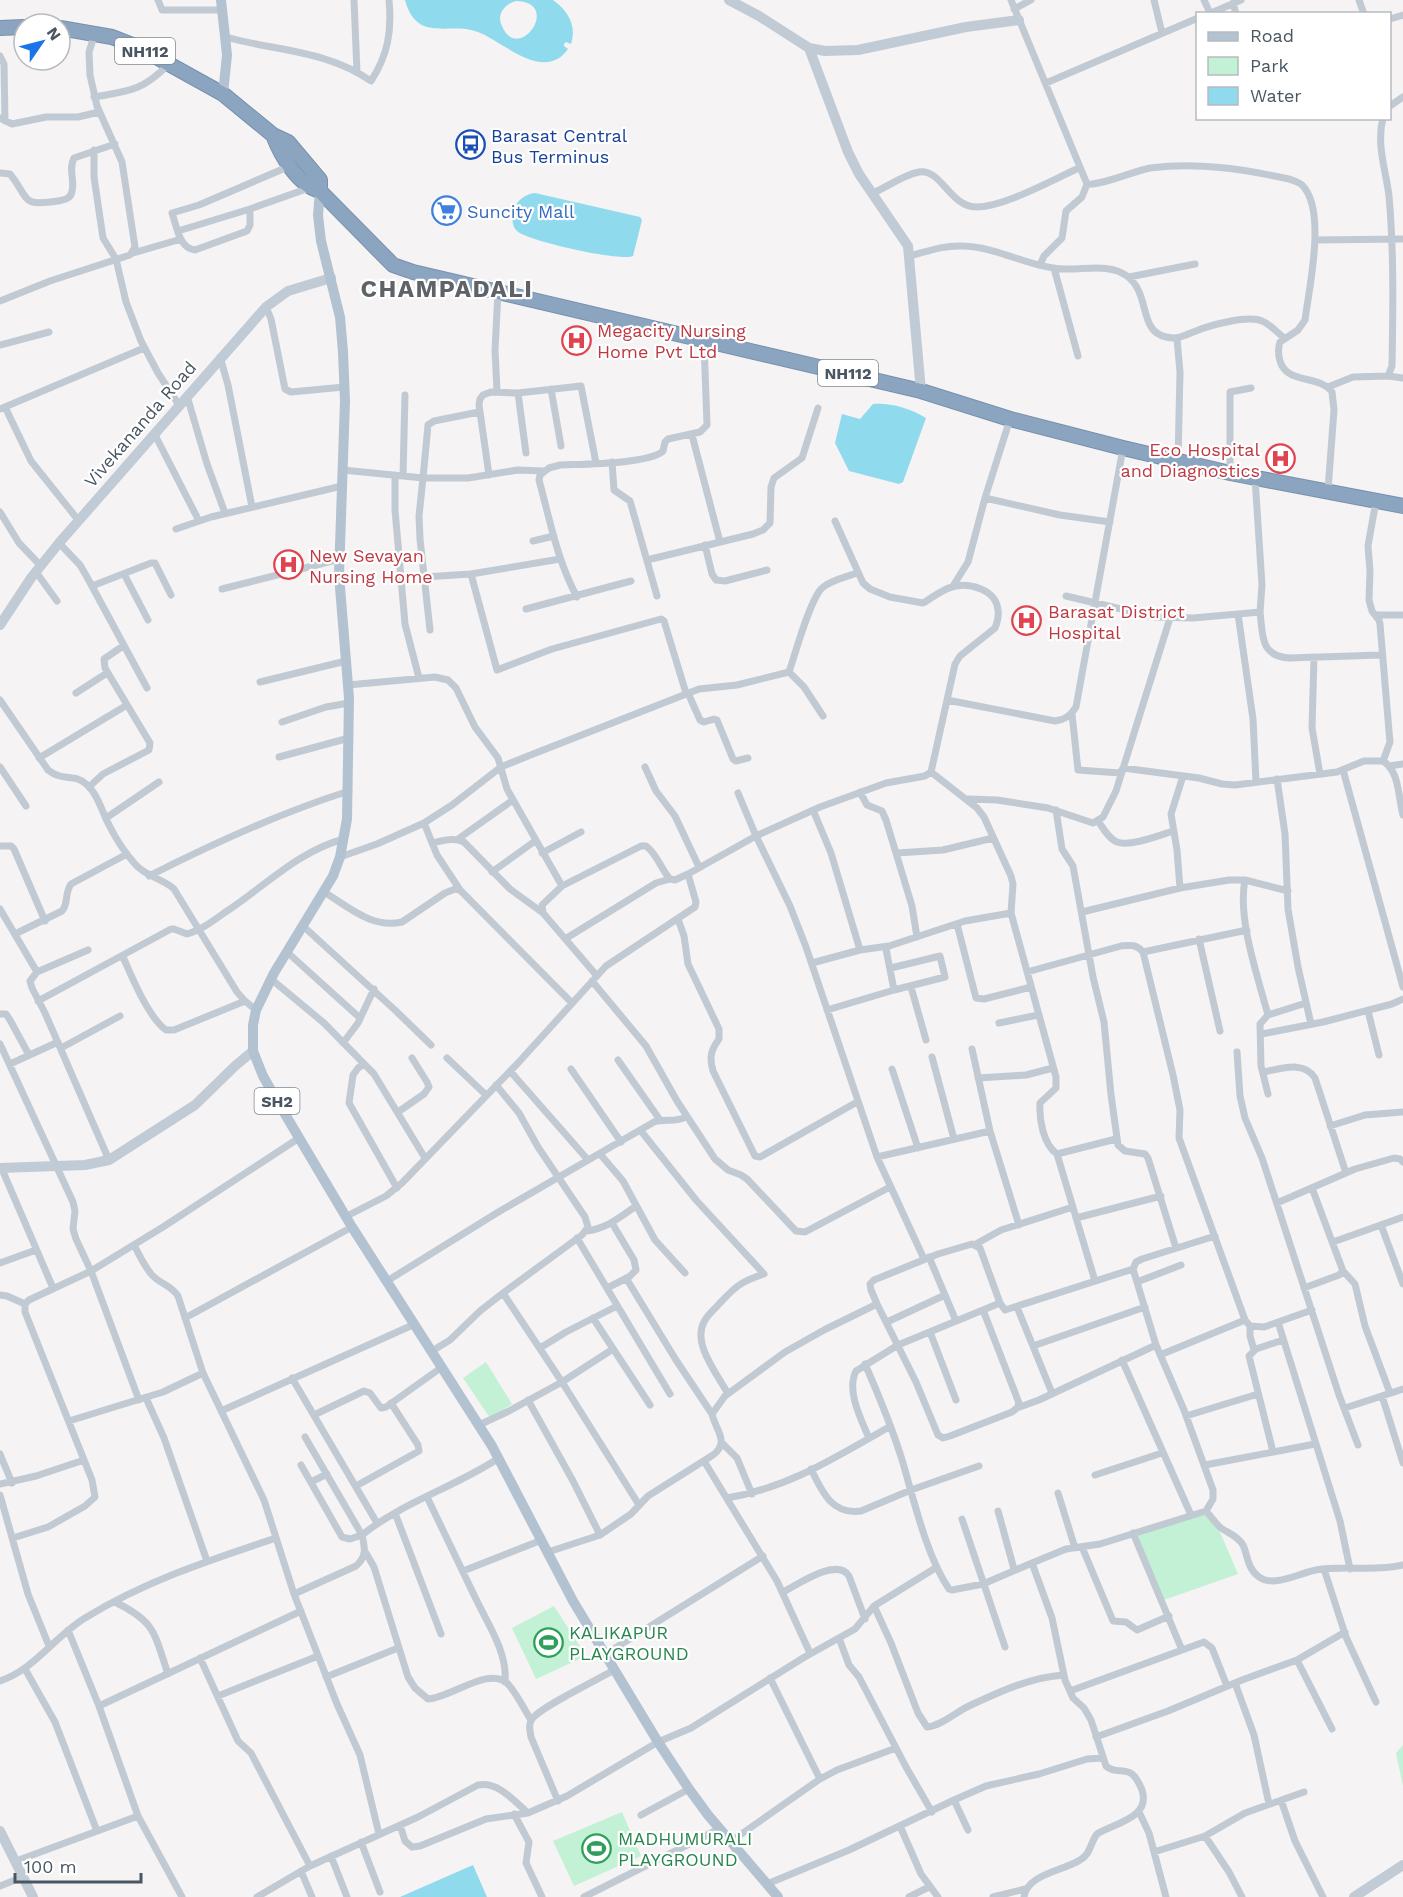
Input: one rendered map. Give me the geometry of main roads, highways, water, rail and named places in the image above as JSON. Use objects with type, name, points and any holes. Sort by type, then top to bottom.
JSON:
[{"type":"highway","name":"NH112","points":[[72,30],[112,37],[140,48],[223,93],[273,135],[288,142],[320,180],[315,190]]},
{"type":"highway","name":"NH112","points":[[273,135],[278,149],[290,166],[393,265],[436,278],[591,313],[704,342],[921,391],[1010,419],[1123,448],[1230,473],[1403,506]]},
{"type":"main road","points":[[222,5],[227,56],[223,93]]},
{"type":"main road","name":"SH2","points":[[315,190],[321,241],[340,317],[344,387],[344,470],[340,559],[341,614],[349,703],[348,819],[340,857],[324,892],[271,979],[256,1010],[253,1025],[253,1052],[263,1076],[352,1227],[499,1458],[604,1655],[658,1742],[689,1790],[719,1829],[778,1897]]},
{"type":"water","points":[[405,0],[553,0],[570,19],[573,37],[571,44],[566,42],[564,44],[568,49],[558,58],[547,62],[536,61],[478,32],[467,29],[426,27],[410,14]],"holes":[[[516,1],[530,4],[536,11],[533,28],[518,39],[509,36],[500,22],[503,10],[508,4]]]},
{"type":"water","points":[[535,193],[640,217],[642,220],[633,256],[612,256],[575,249],[538,240],[517,231],[513,222],[515,208],[522,198]]},
{"type":"water","points":[[873,404],[900,407],[926,418],[903,482],[899,484],[849,471],[835,443],[842,414],[860,419]]},
{"type":"water","points":[[473,1865],[487,1897],[400,1897]]},
{"type":"place","name":"Barasat Central Bus Terminus","points":[[470,145]]},
{"type":"place","name":"Suncity Mall","points":[[446,211]]},
{"type":"place","name":"Megacity Nursing Home Pvt Ltd","points":[[576,340]]},
{"type":"place","name":"Eco Hospital and Diagnostics","points":[[1281,459]]},
{"type":"place","name":"New Sevayan Nursing Home","points":[[288,565]]},
{"type":"place","name":"Barasat District Hospital","points":[[1027,621]]},
{"type":"place","name":"KALIKAPUR PLAYGROUND","points":[[548,1642]]},
{"type":"place","name":"MADHUMURALI PLAYGROUND","points":[[597,1848]]},
{"type":"district","name":"CHAMPADALI","points":[[447,289]]}]
